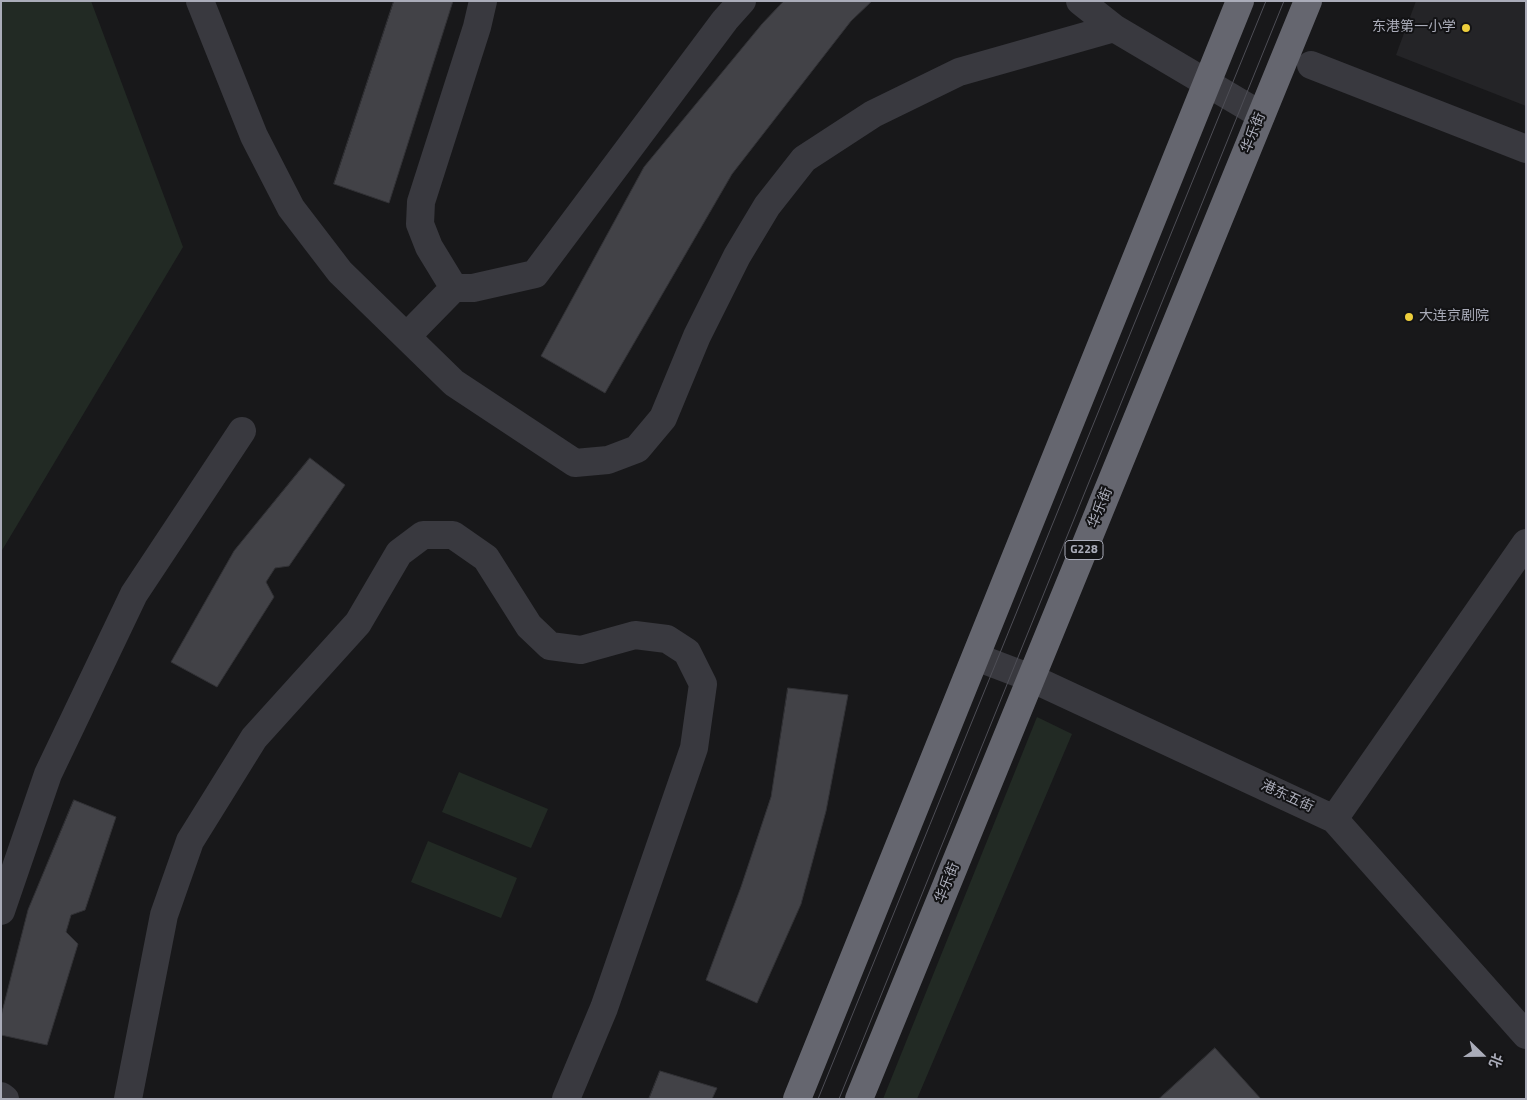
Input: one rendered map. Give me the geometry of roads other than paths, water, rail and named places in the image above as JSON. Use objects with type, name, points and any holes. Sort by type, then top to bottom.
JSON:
[{"type":"highway","points":[[797,1099],[1240,1]]},
{"type":"highway","name":"华乐街","points":[[859,1099],[1308,1]]},
{"type":"street","points":[[200,1],[254,136],[291,208],[340,272],[454,383],[574,463],[608,460],[637,449],[664,418],[697,336],[737,256],[768,206],[804,160],[873,114],[959,72],[1114,28]]},
{"type":"street","points":[[454,288],[429,247],[420,224],[421,202],[477,27],[483,1]]},
{"type":"street","points":[[407,336],[454,288],[473,288],[535,274],[725,20],[742,1]]},
{"type":"street","points":[[1080,1],[1114,28],[1261,115]]},
{"type":"street","points":[[1311,65],[1526,149]]},
{"type":"street","points":[[1,910],[48,774],[134,594],[242,431]]},
{"type":"street","points":[[128,1099],[164,915],[190,842],[254,738],[358,623],[399,553],[423,534],[453,535],[486,558],[529,626],[550,646],[581,650],[635,635],[667,639],[687,652],[703,684],[694,748],[604,1008],[566,1099]]},
{"type":"street","points":[[1334,819],[1526,542]]},
{"type":"street","name":"港东五街","points":[[976,657],[1031,678],[1334,819],[1526,1035]]},
{"type":"street","points":[[1,1096],[5,1099]]},
{"type":"tram line","points":[[818,1099],[1266,1]]},
{"type":"tram line","points":[[839,1099],[1284,1]]},
{"type":"place","name":"东港第一小学","points":[[1466,28]]},
{"type":"place","name":"大连京剧院","points":[[1409,317]]}]
